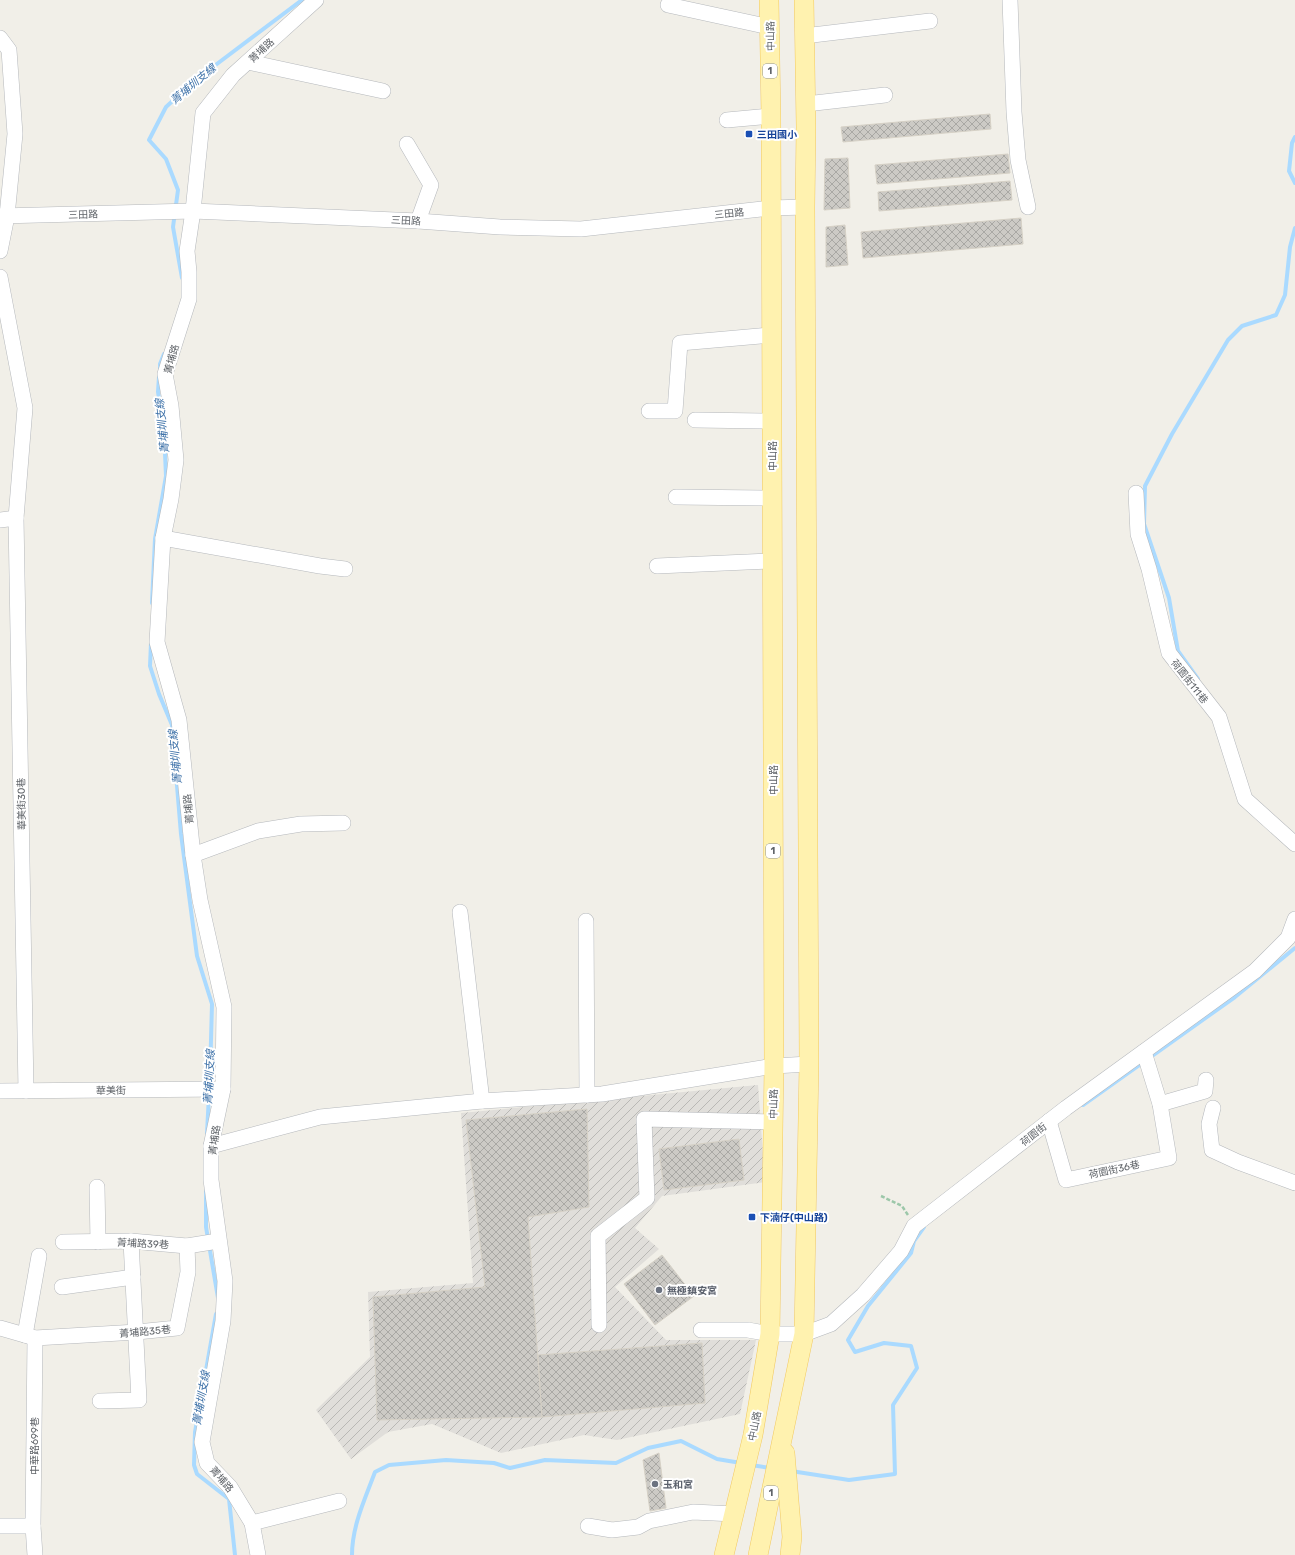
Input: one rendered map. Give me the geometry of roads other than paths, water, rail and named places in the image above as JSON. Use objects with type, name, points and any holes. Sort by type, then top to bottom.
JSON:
[{"type":"main road","name":"中山路","points":[[724,1555],[753,1435],[770,1334],[774,1066],[770,208],[771,116],[769,0]]},
{"type":"main road","name":"1","points":[[758,1555],[804,1334],[809,1064],[805,207],[806,104],[804,0]]},
{"type":"main road","points":[[784,1430],[792,1537],[790,1555]]},
{"type":"street","name":"菁埔路","points":[[258,1555],[252,1523],[230,1487],[207,1463],[202,1442],[222,1321],[225,1281],[218,1241],[211,1180],[211,1146],[223,1089],[224,1007],[200,900],[193,855],[179,720],[157,642],[163,538],[171,499],[176,460],[171,406],[165,374],[189,299],[187,251],[193,211],[203,113],[233,75],[316,0]]},
{"type":"street","points":[[1010,0],[1014,112],[1018,160],[1028,207]]},
{"type":"street","points":[[668,5],[770,27]]},
{"type":"street","points":[[804,36],[930,21]]},
{"type":"street","points":[[0,38],[10,50],[15,134],[0,251]]},
{"type":"street","points":[[248,62],[383,91]]},
{"type":"street","points":[[806,104],[885,95]]},
{"type":"street","points":[[727,120],[771,116]]},
{"type":"street","points":[[407,144],[431,185],[418,221]]},
{"type":"street","name":"三田路","points":[[4,216],[193,211],[418,221],[500,227],[581,229],[770,208],[805,207]]},
{"type":"street","points":[[0,277],[25,408],[16,518],[0,520]]},
{"type":"street","points":[[649,411],[675,411],[680,343],[771,335]]},
{"type":"street","points":[[695,420],[772,421]]},
{"type":"street","name":"荷園街111巷","points":[[1136,493],[1138,534],[1149,569],[1169,653],[1219,717],[1245,799],[1295,844]]},
{"type":"street","points":[[676,497],[772,498]]},
{"type":"street","name":"華美街30巷","points":[[16,518],[26,1091]]},
{"type":"street","points":[[163,538],[344,569]]},
{"type":"street","points":[[656,566],[772,561]]},
{"type":"street","points":[[193,855],[258,831],[301,824],[343,823]]},
{"type":"street","points":[[460,912],[482,1101]]},
{"type":"street","name":"荷園街","points":[[701,1330],[748,1330],[770,1334],[804,1334],[831,1324],[863,1294],[901,1251],[914,1226],[1049,1121],[1255,971],[1288,938],[1295,919]]},
{"type":"street","points":[[586,921],[588,1095]]},
{"type":"street","name":"荷園街36巷","points":[[1049,1121],[1066,1180],[1169,1158],[1160,1104],[1144,1052]]},
{"type":"street","points":[[211,1146],[320,1117],[482,1101],[602,1094],[774,1066],[809,1064]]},
{"type":"street","points":[[1160,1104],[1205,1091],[1206,1080]]},
{"type":"street","name":"華美街","points":[[0,1091],[223,1089]]},
{"type":"street","points":[[1213,1108],[1209,1124],[1212,1150],[1238,1162],[1295,1183]]},
{"type":"street","points":[[599,1325],[598,1236],[647,1198],[644,1119],[773,1122]]},
{"type":"street","points":[[97,1187],[98,1242]]},
{"type":"street","points":[[100,1401],[139,1400],[137,1332],[131,1241]]},
{"type":"street","name":"菁埔路39巷","points":[[63,1242],[131,1241],[187,1246]]},
{"type":"street","points":[[187,1246],[218,1241]]},
{"type":"street","name":"菁埔路35巷","points":[[0,1328],[30,1336],[137,1332],[177,1328],[188,1272],[187,1246]]},
{"type":"street","name":"中華路699巷","points":[[35,1555],[30,1336],[39,1256]]},
{"type":"street","points":[[62,1287],[133,1277]]},
{"type":"street","points":[[252,1523],[339,1501]]},
{"type":"street","points":[[588,1526],[612,1530],[638,1527],[649,1521],[693,1512],[734,1514]]},
{"type":"street","points":[[0,1526],[34,1526]]},
{"type":"waterway","name":"菁埔圳支線","points":[[182,278],[173,227],[178,190],[166,159],[149,140],[166,107],[193,82],[302,0]]},
{"type":"waterway","points":[[1295,137],[1292,143],[1289,171],[1295,183]]},
{"type":"waterway","points":[[1198,679],[1178,651],[1169,598],[1144,524],[1145,486],[1172,434],[1228,340],[1242,326],[1276,315],[1285,295],[1290,247],[1295,228]]},
{"type":"waterway","name":"菁埔圳支線","points":[[160,370],[160,364],[164,354]]},
{"type":"waterway","name":"菁埔圳支線","points":[[152,603],[155,539],[166,476],[164,431],[158,392],[159,377]]},
{"type":"waterway","name":"菁埔圳支線","points":[[151,643],[150,666],[159,694],[172,725],[181,834],[197,956],[212,1004],[207,1133]]},
{"type":"waterway","points":[[1083,1105],[1235,997],[1295,948]]},
{"type":"waterway","name":"菁埔圳支線","points":[[206,1191],[206,1227],[218,1298]]},
{"type":"waterway","points":[[791,1471],[849,1480],[895,1474],[893,1405],[917,1368],[911,1346],[884,1343],[855,1352],[848,1340],[868,1306],[911,1253],[914,1241],[924,1227]]},
{"type":"waterway","name":"菁埔圳支線","points":[[216,1314],[195,1432],[194,1465],[197,1474],[229,1499],[235,1555]]},
{"type":"waterway","points":[[352,1555],[354,1534],[357,1523],[363,1502],[375,1472],[389,1465],[446,1460],[494,1463],[510,1468],[545,1460],[616,1463],[648,1448],[681,1441],[717,1459],[741,1463]]},
{"type":"waterway","points":[[751,1465],[770,1468]]},
{"type":"place","name":"三田國小","points":[[749,134]]},
{"type":"place","name":"下湳仔(中山路)","points":[[752,1217]]},
{"type":"place","name":"無極鎮安宮","points":[[659,1290]]},
{"type":"place","name":"玉和宮","points":[[655,1484]]}]
